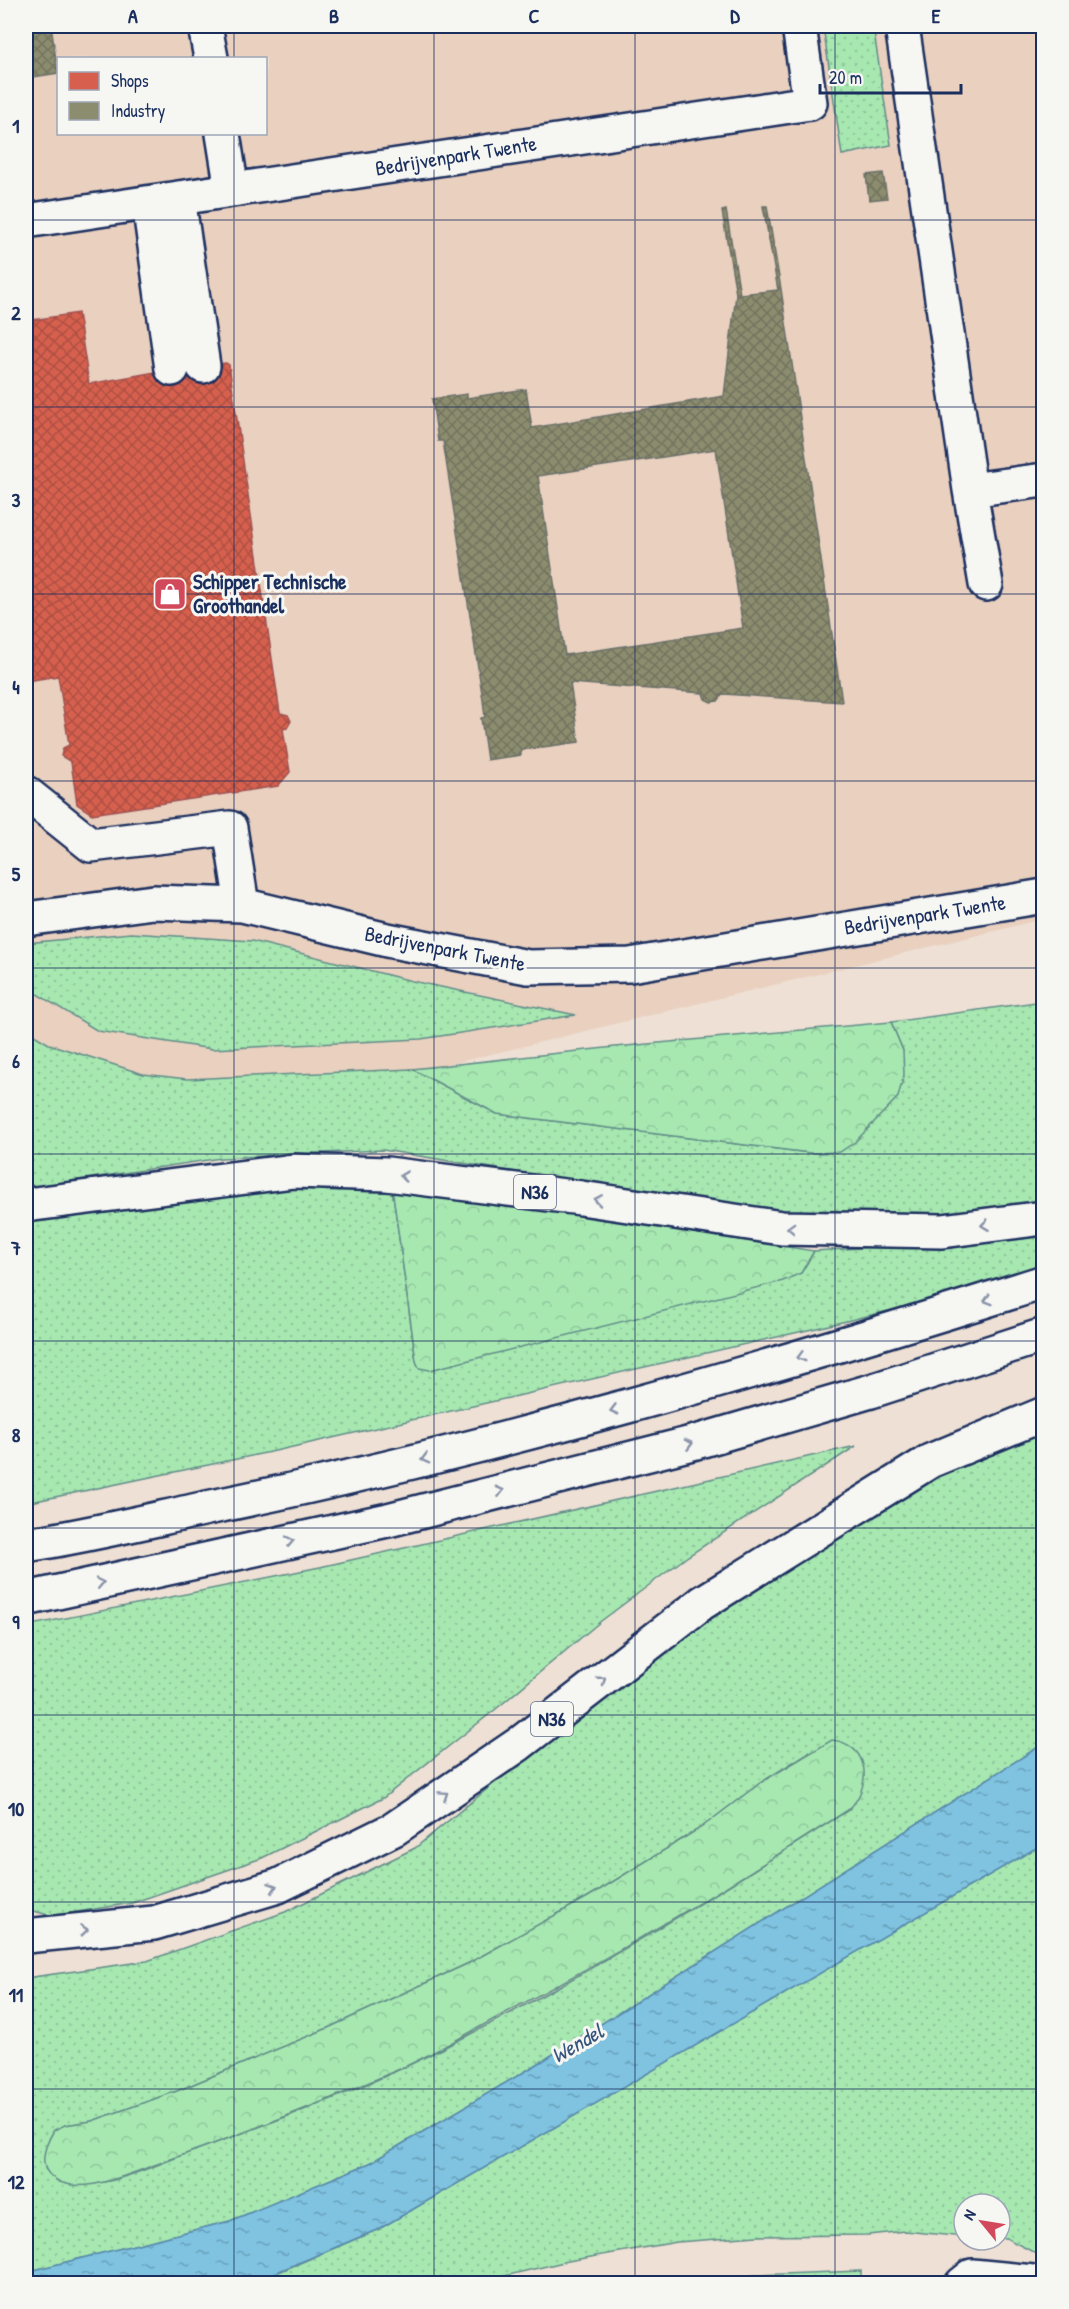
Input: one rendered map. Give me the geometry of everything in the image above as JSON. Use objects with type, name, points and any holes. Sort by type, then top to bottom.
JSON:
[{"type":"main road","points":[[205,26],[211,57]]},
{"type":"main road","name":"Bedrijvenpark Twente","points":[[26,221],[810,103],[799,26]]},
{"type":"main road","points":[[902,26],[970,490],[986,584]]},
{"type":"main road","points":[[223,135],[232,190]]},
{"type":"main road","points":[[164,200],[188,367]]},
{"type":"main road","points":[[970,490],[1044,480]]},
{"type":"main road","points":[[26,793],[91,845],[230,828],[242,905]]},
{"type":"main road","name":"Bedrijvenpark Twente","points":[[26,919],[153,903],[242,905],[387,940],[528,967],[630,965],[1044,896]]},
{"type":"main road","name":"N36","points":[[26,1205],[294,1171],[387,1173],[581,1198],[782,1228],[942,1231],[1044,1218]]},
{"type":"main road","points":[[30,1545],[370,1473],[751,1372],[1044,1282]]},
{"type":"main road","points":[[34,1597],[388,1520],[696,1442],[871,1391],[1044,1335]]},
{"type":"main road","name":"N36","points":[[26,1936],[165,1920],[278,1886],[394,1829],[519,1744],[702,1603],[930,1461],[1044,1414]]},
{"type":"main road","points":[[967,2280],[1044,2283]]},
{"type":"shaded area","points":[[26,26],[1043,26],[1043,919],[26,1168]]},
{"type":"green space","points":[[823,26],[873,26],[891,145],[842,155]]},
{"type":"green space","points":[[131,933],[252,941],[412,981],[576,1015],[421,1039],[212,1049],[98,1031],[37,994],[26,981],[26,943]]},
{"type":"green space","points":[[1043,1001],[1043,1203],[977,1213],[828,1215],[704,1203],[383,1150],[221,1158],[26,1188],[26,1030],[49,1044],[143,1074],[187,1079],[412,1069],[497,1114],[810,1153],[840,1152],[903,1051],[891,1022]]},
{"type":"green space","points":[[891,1022],[903,1051],[904,1075],[898,1097],[855,1142],[840,1152],[810,1153],[497,1114],[412,1069],[615,1047]]},
{"type":"green space","points":[[300,1183],[392,1187],[416,1361],[430,1370],[801,1273],[814,1251],[1043,1236],[1044,1265],[934,1300],[821,1327],[275,1451],[26,1503],[26,1221]]},
{"type":"green space","points":[[392,1187],[814,1251],[801,1273],[783,1281],[430,1370],[419,1368],[416,1361]]},
{"type":"green space","points":[[1043,1421],[1043,1744],[541,2062],[370,2163],[230,2221],[26,2272],[26,1978],[147,1961],[285,1912],[415,1848],[637,1666],[891,1494]],"holes":[[[809,1752],[848,1810],[740,1879],[575,1977],[519,2009],[405,2067],[301,2111],[128,2176],[93,2184],[59,2182],[65,2125],[92,2121],[177,2091],[328,2028],[469,1963],[588,1897],[702,1827],[760,1783]]]},
{"type":"green space","points":[[856,1446],[688,1556],[601,1621],[496,1709],[383,1798],[262,1858],[132,1903],[52,1916],[26,1909],[26,1626],[320,1567]]},
{"type":"green space","points":[[832,1740],[845,1743],[854,1749],[864,1768],[861,1790],[856,1801],[848,1810],[681,1914],[554,1987],[402,2068],[282,2118],[134,2173],[103,2182],[73,2185],[60,2182],[46,2169],[45,2152],[54,2130],[65,2125],[92,2121],[177,2091],[328,2028],[469,1963],[588,1897],[702,1827],[760,1783]]},
{"type":"green space","points":[[1043,1844],[1043,2257],[1012,2241],[1012,2192],[952,2192],[952,2236],[905,2231],[868,2235],[757,2236],[677,2242],[568,2261],[475,2283],[251,2284],[379,2229]]},
{"type":"green space","points":[[861,2271],[861,2283],[678,2283],[755,2275]]},
{"type":"water","name":"Wendel","points":[[1043,1744],[1043,1844],[379,2229],[251,2283],[26,2283],[26,2272],[230,2221],[370,2163],[541,2062]]},
{"type":"building: Shops","points":[[78,313],[89,384],[172,369],[226,363],[229,365],[280,713],[288,715],[291,721],[287,728],[283,729],[290,772],[278,786],[92,814],[77,804],[71,762],[61,756],[63,748],[69,745],[58,676],[26,681],[26,321]]},
{"type":"building: Industry","points":[[26,26],[51,26],[57,73],[26,78]]},
{"type":"building: Industry","points":[[883,173],[887,198],[869,200],[866,175]]},
{"type":"building: Industry","points":[[763,206],[767,206],[781,289],[842,702],[723,694],[718,701],[711,702],[705,699],[703,693],[570,683],[579,742],[521,750],[521,755],[487,760],[481,718],[485,717],[483,700],[443,441],[438,441],[432,399],[467,394],[467,398],[526,389],[532,428],[724,396],[736,294],[722,211],[726,210],[740,294],[778,290]],"holes":[[[716,449],[743,628],[565,655],[538,476]]]},
{"type":"place","name":"Schipper Technische Groothandel","points":[[170,594]]}]
